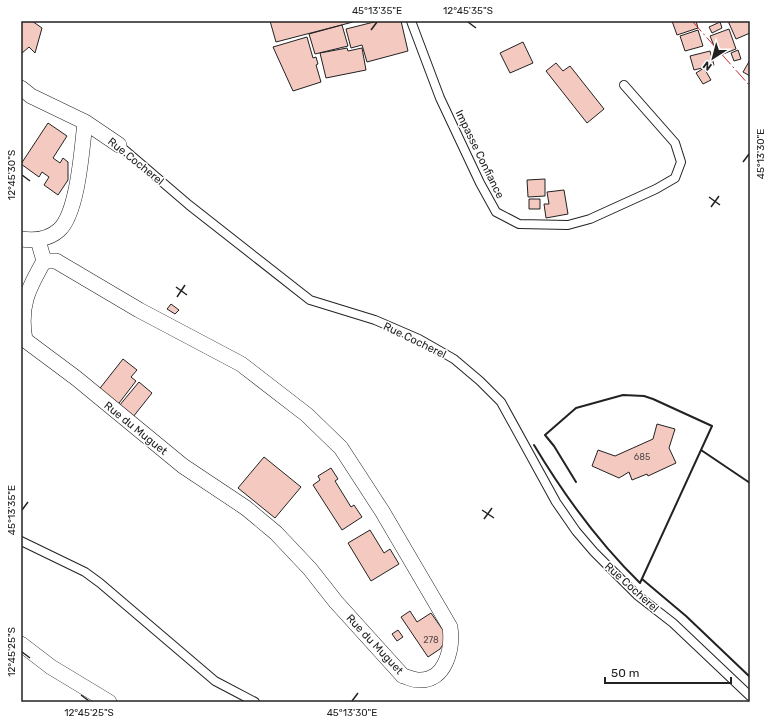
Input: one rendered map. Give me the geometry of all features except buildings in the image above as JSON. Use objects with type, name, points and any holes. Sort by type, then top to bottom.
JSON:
[{"type":"street","name":"Rue Cocherel","points":[[21,88],[31,96],[86,122],[119,145]]},
{"type":"street","points":[[21,239],[38,240],[60,229],[71,210],[86,122]]},
{"type":"street","points":[[38,240],[44,261]]},
{"type":"street","name":"Rue du Muguet","points":[[44,261],[56,261],[139,310],[241,364],[301,410],[341,448],[382,511],[450,627],[452,641],[448,660],[439,672],[430,679],[418,680],[403,676],[336,602],[310,568],[276,533],[246,508],[182,466],[76,378],[25,340],[22,324],[22,312],[28,290],[44,261]]},
{"type":"street","points":[[21,644],[51,667],[109,702]]},
{"type":"lane","name":"Impasse Confiance","points":[[411,21],[440,98],[480,183],[496,212],[519,224],[568,226],[590,219],[675,178],[681,162],[675,144],[624,85]]},
{"type":"lane","name":"Rue Cocherel","points":[[119,145],[195,210],[310,300],[375,320],[419,339],[454,359],[480,381],[501,402],[556,502],[585,541],[637,595],[673,623],[750,696]]},
{"type":"lane","points":[[21,541],[85,572],[129,606],[215,681],[255,702]]},
{"type":"wall","points":[[534,445],[557,482],[582,517],[610,551],[640,583],[712,426],[644,396],[623,395],[576,408],[545,435],[554,446],[576,482]]},
{"type":"wall","points":[[701,450],[750,483]]},
{"type":"wall","points":[[642,579],[686,616],[750,677]]},
{"type":"power","points":[[692,21],[750,86]]}]
